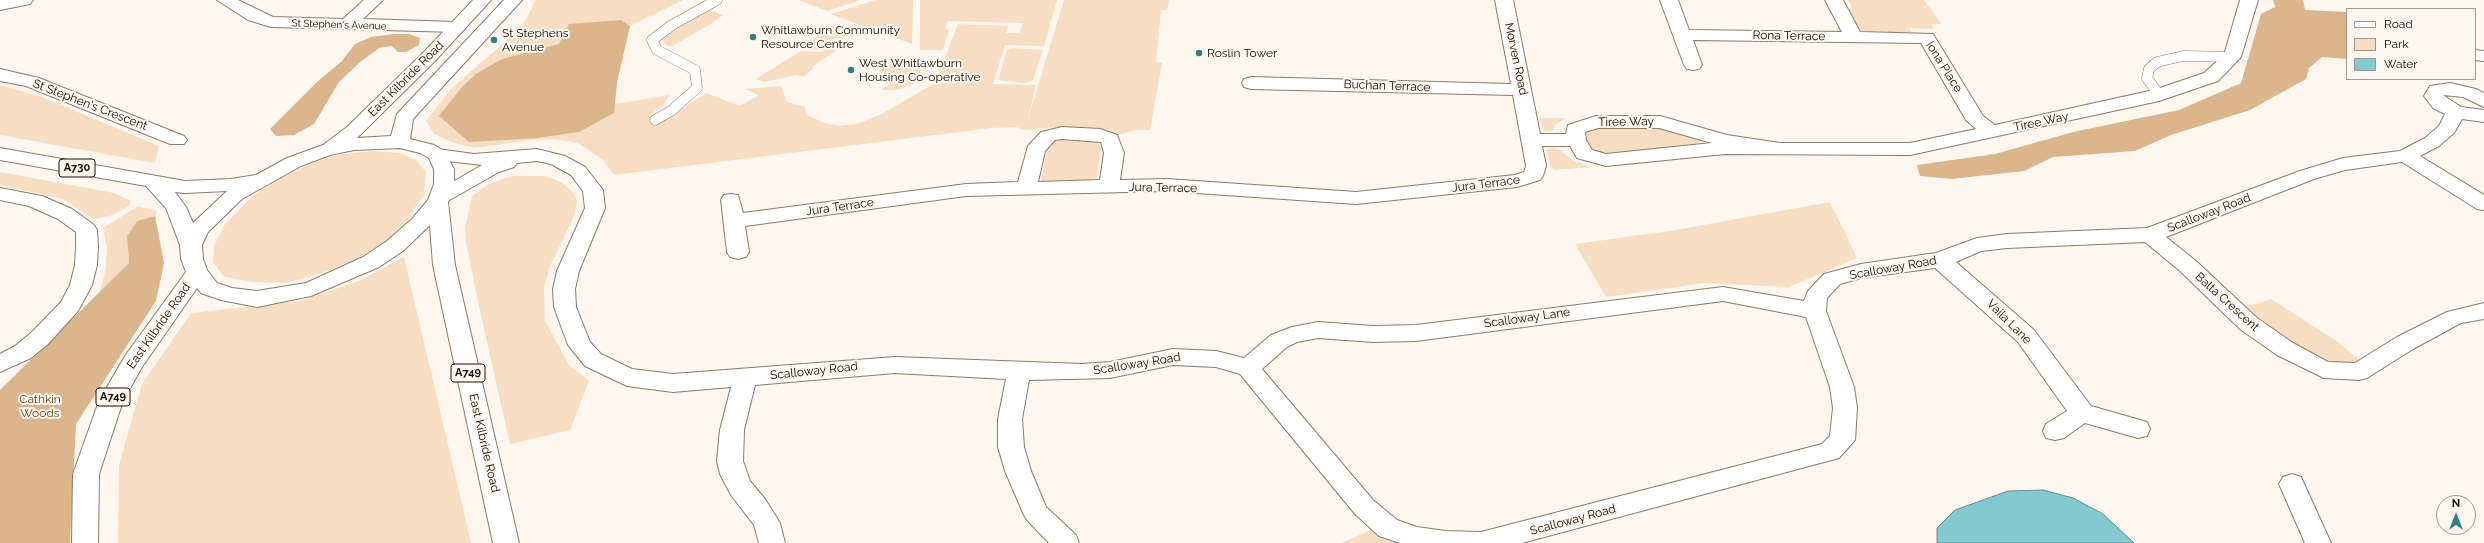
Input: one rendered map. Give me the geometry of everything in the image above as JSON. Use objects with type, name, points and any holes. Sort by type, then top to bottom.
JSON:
[{"type":"street","points":[[0,5],[24,0]]},
{"type":"street","name":"St Stephen's Avenue","points":[[226,0],[254,16],[271,22],[457,27]]},
{"type":"street","points":[[347,24],[374,0]]},
{"type":"street","name":"East Kilbride Road","points":[[324,151],[354,130],[482,0]]},
{"type":"street","name":"East Kilbride Road","points":[[400,142],[404,118],[513,0]]},
{"type":"street","name":"Morven Road","points":[[1504,0],[1528,118]]},
{"type":"street","points":[[1669,0],[1693,65]]},
{"type":"street","points":[[1834,0],[1854,37]]},
{"type":"street","name":"Tiree Way","points":[[1780,149],[1725,142],[1660,122],[1596,122],[1575,128],[1576,140],[1584,154],[1606,160],[1725,148],[1780,149],[1910,150],[2159,95],[2211,77],[2232,57],[2249,0]]},
{"type":"street","name":"Rona Terrace","points":[[1682,35],[1854,37]]},
{"type":"street","name":"Iona Place","points":[[1854,37],[1927,38],[1976,120],[1992,132]]},
{"type":"street","name":"St Stephen's Crescent","points":[[0,75],[32,82],[177,140]]},
{"type":"street","name":"Buchan Terrace","points":[[1251,83],[1522,90]]},
{"type":"street","points":[[2484,100],[2446,84],[2437,90],[2433,96],[2440,104],[2456,112],[2484,116]]},
{"type":"street","name":"Scalloway Road","points":[[324,151],[354,144],[400,142],[427,149],[437,155],[474,160],[525,156],[547,157],[565,163],[578,171],[593,190],[595,208],[568,271],[564,289],[565,306],[571,325],[580,345],[593,360],[627,377],[648,381],[673,383],[873,365],[1019,371],[1110,370],[1166,358],[1194,356],[1216,359],[1248,368],[1364,508],[1388,528],[1424,539],[1445,542],[1481,543],[1830,451],[1842,440],[1845,408],[1842,387],[1815,311],[1816,296],[1832,279],[1861,271],[1940,260],[1977,246],[2007,241],[2150,236],[2307,174],[2343,164],[2405,156],[2432,142],[2447,128],[2456,112]]},
{"type":"street","name":"Jura Terrace","points":[[733,221],[966,190],[1109,188],[1167,185],[1344,198],[1517,181],[1533,176],[1536,166],[1528,118]]},
{"type":"street","points":[[1027,188],[1035,150],[1048,136],[1062,133],[1100,135],[1110,139],[1114,153],[1109,188]]},
{"type":"street","points":[[1532,140],[1576,140]]},
{"type":"street","points":[[191,245],[199,229],[235,195],[264,177],[294,162],[324,151]]},
{"type":"street","name":"A730","points":[[0,154],[154,183],[185,187],[212,186],[264,177]]},
{"type":"street","points":[[154,183],[166,193],[176,207],[191,245],[192,259],[197,272],[209,288],[228,295],[257,299],[311,289],[365,265],[395,246],[419,224],[438,200],[444,184],[444,169],[437,155]]},
{"type":"street","name":"Scalloway Road","points":[[438,200],[492,168],[525,156]]},
{"type":"street","points":[[2405,156],[2484,204]]},
{"type":"street","points":[[0,194],[35,201],[65,214],[86,230],[87,247],[86,265],[83,278],[70,306],[57,322],[29,347],[0,364]]},
{"type":"street","name":"East Kilbride Road","points":[[438,200],[444,265],[506,543]]},
{"type":"street","points":[[731,200],[738,252]]},
{"type":"street","name":"Balta Crescent","points":[[2150,236],[2188,266],[2249,324],[2285,349],[2324,370],[2360,372],[2405,344],[2455,317],[2484,311]]},
{"type":"street","name":"Vaila Lane","points":[[1940,260],[2026,336],[2082,413]]},
{"type":"street","name":"East Kilbride Road","points":[[85,543],[86,474],[111,401],[132,362],[197,272]]},
{"type":"street","name":"Scalloway Lane","points":[[1248,368],[1279,341],[1292,335],[1318,330],[1373,334],[1416,333],[1710,294],[1738,295],[1815,311]]},
{"type":"street","points":[[1019,371],[1010,419],[1011,447],[1018,471],[1036,513],[1066,543]]},
{"type":"street","points":[[745,377],[732,430],[730,461],[733,474],[740,488],[756,506],[767,523],[772,543]]},
{"type":"street","points":[[2055,431],[2082,413],[2138,429]]},
{"type":"street","points":[[2292,484],[2318,543]]},
{"type":"lane","points":[[656,120],[671,111],[696,88],[695,70],[657,50],[652,40],[672,25],[717,0]]},
{"type":"lane","points":[[2159,95],[2148,78],[2149,69],[2156,62],[2183,56],[2232,57]]},
{"type":"green space","points":[[536,0],[683,0],[630,26],[617,82],[615,104],[669,95],[663,106],[648,116],[662,122],[706,93],[740,106],[759,95],[745,89],[781,86],[787,102],[805,107],[806,115],[825,123],[839,126],[857,124],[882,114],[935,83],[958,24],[1008,26],[1006,33],[1020,33],[1023,23],[948,21],[945,29],[949,30],[943,50],[920,50],[920,0],[1057,0],[1044,46],[1005,45],[993,84],[1036,85],[1027,122],[1064,0],[1169,0],[1167,10],[1161,10],[1156,62],[1162,63],[1150,130],[1133,130],[1119,135],[1059,127],[1025,130],[1016,127],[991,128],[614,175],[603,160],[578,143],[555,139],[531,140],[474,148],[454,143],[434,134],[426,121],[451,89],[522,27]]},
{"type":"green space","points":[[798,0],[861,0],[827,11]]},
{"type":"green space","points":[[876,0],[913,0],[912,44],[831,14]]},
{"type":"green space","points":[[1848,0],[1924,0],[1942,24],[1931,24],[1934,29],[1909,28],[1912,33],[1859,31],[1847,10],[1852,7]]},
{"type":"green space","points":[[2273,0],[2303,0],[2305,10],[2346,12],[2346,59],[2322,57],[2309,68],[2306,79],[2250,110],[2171,135],[2135,151],[2053,157],[2024,171],[1952,179],[1920,176],[1917,165],[1995,154],[2073,132],[2179,110],[2241,83],[2261,14],[2275,7]]},
{"type":"green space","points":[[706,8],[723,15],[711,24],[672,46],[668,46],[659,38]]},
{"type":"green space","points":[[621,20],[630,26],[617,82],[614,113],[579,132],[537,138],[469,142],[439,116],[462,87],[476,74],[502,59],[559,44],[569,24]]},
{"type":"green space","points":[[833,27],[850,33],[844,37],[834,39],[820,49],[811,50],[800,47]]},
{"type":"green space","points":[[409,34],[420,38],[419,45],[406,52],[398,52],[392,46],[379,48],[359,63],[339,82],[314,124],[294,135],[276,136],[270,129],[318,81],[342,61],[355,44],[371,37]]},
{"type":"green space","points":[[833,47],[839,48],[812,67],[814,68],[803,77],[797,75],[764,82],[756,79],[801,51],[821,52]]},
{"type":"green space","points":[[1013,48],[1043,50],[1033,80],[1025,83],[998,80],[1007,50]]},
{"type":"green space","points":[[903,59],[921,67],[921,77],[914,84],[896,90],[881,90],[898,78],[879,71],[894,61]]},
{"type":"green space","points":[[0,85],[42,97],[159,146],[155,163],[0,135]]},
{"type":"green space","points":[[1539,118],[1566,118],[1556,124],[1552,131],[1544,131]]},
{"type":"green space","points":[[1594,127],[1664,129],[1696,137],[1701,140],[1699,143],[1606,154],[1595,151],[1589,146],[1585,139],[1587,131]]},
{"type":"green space","points":[[1052,141],[1099,142],[1101,148],[1096,182],[1041,182],[1048,146]]},
{"type":"green space","points":[[1546,149],[1559,149],[1573,161],[1593,167],[1554,170],[1551,167]]},
{"type":"green space","points":[[373,151],[400,153],[416,160],[426,172],[424,195],[405,222],[385,242],[356,259],[322,273],[285,283],[252,282],[225,277],[213,263],[214,246],[225,224],[253,196],[284,176],[313,163],[341,154]]},
{"type":"green space","points":[[0,172],[114,193],[131,201],[129,206],[110,216],[94,219],[63,199],[0,185]]},
{"type":"green space","points":[[512,176],[545,176],[559,181],[571,190],[577,200],[575,214],[550,266],[544,287],[545,321],[569,365],[589,381],[570,430],[510,444],[478,302],[466,242],[465,228],[472,196],[489,184]]},
{"type":"green space","points":[[1830,202],[1857,258],[1789,287],[1704,283],[1606,297],[1575,244],[1670,231]]},
{"type":"green space","points":[[138,206],[157,211],[155,216],[137,221],[127,236],[129,263],[100,292],[106,268],[107,247],[103,228]]},
{"type":"green space","name":"Cathkin Woods","points":[[155,216],[164,263],[156,301],[76,424],[70,543],[0,543],[0,390],[129,263],[127,236],[137,221]]},
{"type":"green space","points":[[404,257],[471,543],[118,543],[119,465],[142,384],[191,313],[300,301],[359,281]]},
{"type":"green space","points":[[2271,299],[2338,342],[2365,365],[2338,370],[2231,306],[2253,305]]},
{"type":"green space","points":[[1379,526],[1432,543],[1342,543]]},
{"type":"water","points":[[2043,490],[2073,498],[2103,514],[2134,543],[1937,543],[1937,528],[1955,510],[2008,491]]},
{"type":"place","name":"Whitlawburn Community Resource Centre","points":[[753,37]]},
{"type":"place","name":"St Stephens Avenue","points":[[494,40]]},
{"type":"place","name":"Roslin Tower","points":[[1199,53]]},
{"type":"place","name":"West Whitlawburn Housing Co-operative","points":[[851,70]]}]
